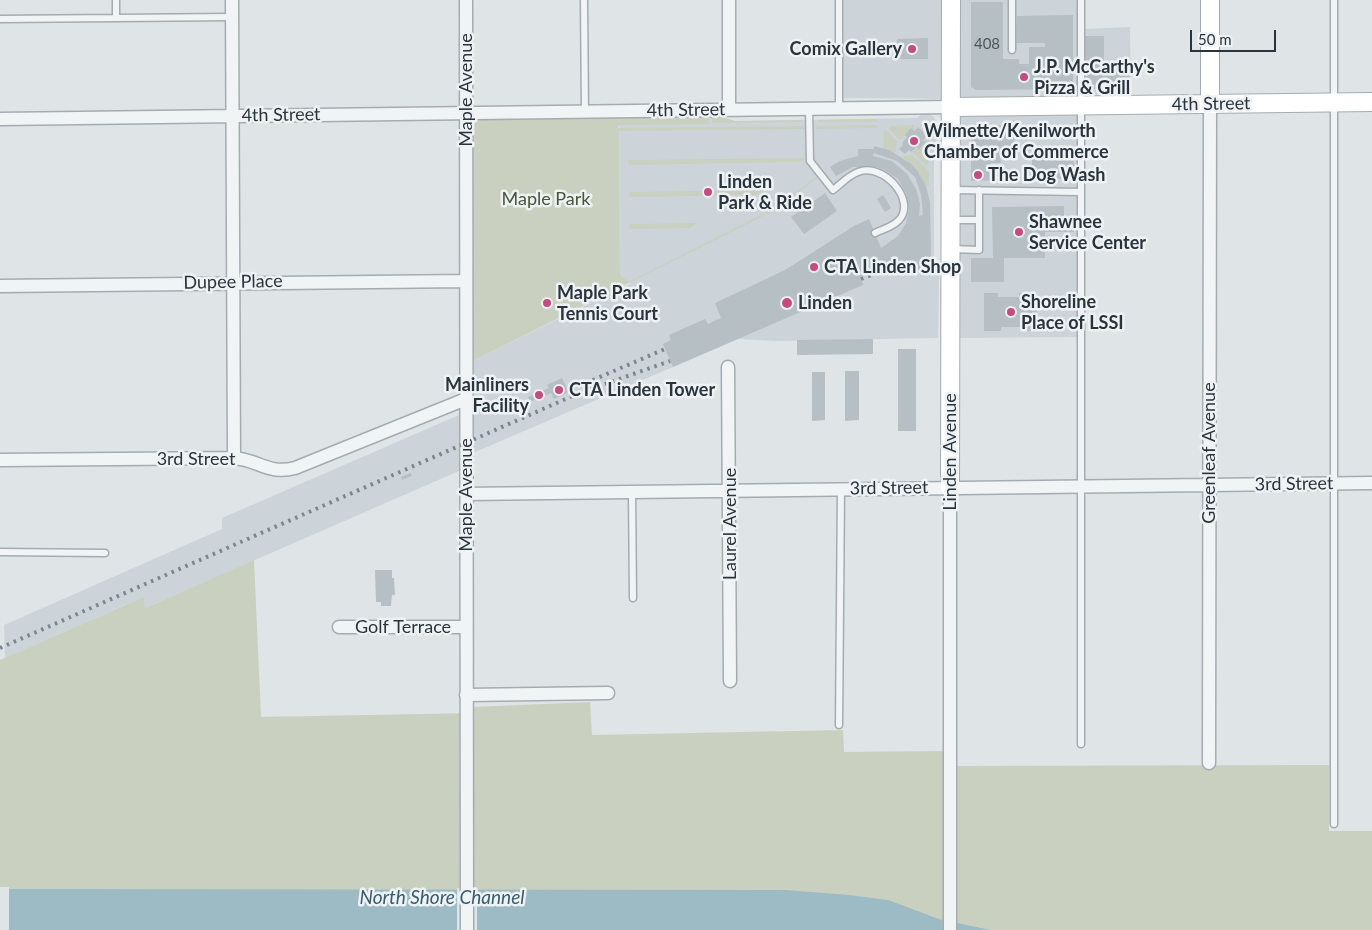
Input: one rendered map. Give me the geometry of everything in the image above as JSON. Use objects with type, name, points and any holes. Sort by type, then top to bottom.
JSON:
[{"type":"street","points":[[232,0],[234,458]]},
{"type":"street","name":"Maple Avenue","points":[[466,0],[467,930]]},
{"type":"street","points":[[729,0],[730,110]]},
{"type":"street","name":"Linden Avenue","points":[[950,930],[951,0]]},
{"type":"street","points":[[1210,0],[1210,103]]},
{"type":"street","name":"4th Street","points":[[0,119],[1372,102]]},
{"type":"street","name":"Greenleaf Avenue","points":[[1209,763],[1210,103]]},
{"type":"street","name":"Dupee Place","points":[[0,286],[466,281]]},
{"type":"street","name":"Laurel Avenue","points":[[728,367],[730,681]]},
{"type":"street","name":"3rd Street","points":[[0,460],[234,458],[248,459],[270,469],[284,471],[296,468],[466,398]]},
{"type":"street","name":"3rd Street","points":[[466,494],[1372,483]]},
{"type":"street","name":"Golf Terrace","points":[[340,627],[466,627]]},
{"type":"street","points":[[466,694],[608,693]]},
{"type":"lane","points":[[116,0],[116,18]]},
{"type":"lane","points":[[584,0],[585,112]]},
{"type":"lane","points":[[839,0],[839,108]]},
{"type":"lane","points":[[1012,0],[1012,50]]},
{"type":"lane","points":[[1080,0],[1081,744]]},
{"type":"lane","points":[[1334,0],[1334,824]]},
{"type":"lane","points":[[0,20],[232,17]]},
{"type":"lane","points":[[809,109],[810,162],[833,190],[857,172],[868,170],[882,173],[890,180],[903,200],[903,214],[894,224],[875,233]]},
{"type":"lane","points":[[951,190],[1081,192]]},
{"type":"lane","points":[[950,249],[979,250],[978,190]]},
{"type":"lane","points":[[951,220],[979,220]]},
{"type":"lane","points":[[839,725],[840,489]]},
{"type":"lane","points":[[632,492],[633,598]]},
{"type":"lane","points":[[0,552],[105,552]]},
{"type":"shaded area","points":[[840,0],[1080,0],[1081,29],[1130,27],[1131,103],[1081,104],[1081,337],[960,338],[960,99],[839,98]]},
{"type":"shaded area","points":[[922,113],[934,117],[940,130],[934,151],[934,255],[939,277],[938,338],[776,341],[738,339],[473,453],[473,361],[631,283],[623,278],[620,271],[619,118],[718,116],[735,121],[917,118]]},
{"type":"shaded area","points":[[459,415],[459,471],[145,608],[144,597],[5,658],[4,625],[222,529],[222,518]]},
{"type":"green space","name":"Maple Park","points":[[708,116],[709,124],[619,125],[618,128],[804,126],[804,129],[619,131],[620,271],[625,279],[631,281],[776,207],[817,178],[777,209],[473,361],[472,128],[475,121]]},
{"type":"green space","points":[[712,116],[735,121],[802,120],[803,122],[712,123]]},
{"type":"green space","points":[[877,119],[877,122],[818,122],[818,120]]},
{"type":"green space","points":[[877,125],[877,128],[817,129],[816,126]]},
{"type":"green space","points":[[914,125],[914,130],[911,129],[902,139],[899,139],[889,129],[890,126]]},
{"type":"green space","points":[[884,129],[897,141],[895,153],[883,148]]},
{"type":"green space","points":[[924,139],[928,139],[928,164],[926,165],[912,151],[916,147],[919,149],[925,142]]},
{"type":"green space","points":[[912,155],[929,171],[929,186],[926,186],[917,170],[902,156]]},
{"type":"green space","points":[[804,158],[801,162],[629,165],[628,160]]},
{"type":"green space","points":[[764,190],[756,195],[629,197],[629,192]]},
{"type":"green space","points":[[697,223],[690,228],[629,229],[629,224]]},
{"type":"green space","points":[[254,560],[261,717],[474,713],[474,707],[590,702],[592,735],[843,730],[844,752],[943,751],[944,766],[1329,765],[1329,831],[1372,831],[1372,930],[991,930],[939,919],[939,930],[0,930],[0,660],[144,597],[145,608]]},
{"type":"water","name":"North Shore Channel","points":[[0,889],[786,890],[888,900],[939,919],[991,930],[0,930]]},
{"type":"pier","points":[[0,887],[9,887],[9,930],[0,930]]},
{"type":"pier","points":[[477,887],[477,930],[457,930],[457,888]]},
{"type":"building","points":[[971,2],[1003,2],[1003,59],[1019,59],[1019,64],[1029,64],[1029,47],[1045,47],[1045,43],[1016,43],[1017,16],[1073,15],[1073,89],[976,90],[971,87]]},
{"type":"building","points":[[1084,36],[1104,36],[1104,63],[1117,63],[1117,68],[1124,68],[1124,61],[1129,61],[1130,89],[1085,89]]},
{"type":"building","name":"Comix Gallery","points":[[928,38],[928,59],[897,59],[897,39]]},
{"type":"building","points":[[1014,125],[1014,154],[1000,154],[1001,163],[991,163],[993,169],[1005,169],[1006,180],[971,181],[971,126]]},
{"type":"building","name":"Wilmette/Kenilworth Chamber of Commerce","points":[[918,127],[927,136],[923,140],[926,142],[919,149],[916,147],[911,152],[909,150],[905,154],[899,149],[907,137],[905,135],[911,128],[914,131]]},
{"type":"building","points":[[874,146],[889,150],[910,163],[917,170],[926,186],[930,203],[931,256],[926,266],[914,272],[902,269],[877,270],[860,277],[863,285],[673,367],[663,344],[671,340],[669,335],[705,319],[708,324],[721,318],[715,303],[785,270],[854,226],[869,219],[881,248],[898,236],[906,223],[909,209],[906,193],[898,179],[876,167],[853,167],[836,176],[830,167],[840,161],[858,156],[858,149],[874,149]],"holes":[[[874,153],[897,161],[915,177],[921,195],[923,215],[919,216],[920,204],[917,191],[907,174],[892,161],[873,156]]]},
{"type":"building","points":[[1032,152],[1074,152],[1074,179],[1032,179]]},
{"type":"building","points":[[825,193],[837,211],[804,234],[791,217]]},
{"type":"building","points":[[883,195],[891,208],[885,212],[877,199]]},
{"type":"building","name":"Shawnee Service Center","points":[[1064,206],[1064,215],[1067,221],[1074,221],[1074,232],[1045,232],[1045,258],[1004,258],[1004,282],[971,282],[971,258],[993,258],[992,207]]},
{"type":"building","name":"Shoreline Place of LSSI","points":[[1037,292],[1037,331],[1022,331],[1022,327],[1001,327],[1001,331],[984,331],[984,293],[998,293],[998,297],[1019,297],[1019,293]]},
{"type":"building","points":[[873,339],[873,354],[797,355],[797,340]]},
{"type":"building","points":[[898,349],[916,349],[916,431],[898,431]]},
{"type":"building","points":[[845,371],[859,371],[859,420],[845,421]]},
{"type":"building","points":[[812,372],[825,372],[825,420],[812,421]]},
{"type":"building","name":"CTA Linden Tower","points":[[562,378],[569,392],[554,399],[551,393],[530,402],[528,397],[549,388],[547,385]]},
{"type":"building","points":[[411,473],[412,476],[402,480],[401,477]]},
{"type":"building","points":[[375,570],[392,570],[395,595],[392,595],[391,606],[381,606],[381,602],[376,602]]},
{"type":"railway","points":[[861,279],[879,272]]},
{"type":"railway","points":[[572,389],[665,349]]},
{"type":"railway","points":[[0,648],[577,394],[670,361]]},
{"type":"place","name":"Comix Gallery","points":[[912,49]]},
{"type":"place","name":"J.P. McCarthy's Pizza & Grill","points":[[1024,77]]},
{"type":"place","name":"Wilmette/Kenilworth Chamber of Commerce","points":[[914,141]]},
{"type":"place","name":"The Dog Wash","points":[[978,175]]},
{"type":"place","name":"Linden Park & Ride","points":[[708,192]]},
{"type":"place","name":"Shawnee Service Center","points":[[1019,232]]},
{"type":"place","name":"CTA Linden Shop","points":[[814,267]]},
{"type":"place","name":"Maple Park Tennis Court","points":[[547,303]]},
{"type":"place","name":"Linden","points":[[787,303]]},
{"type":"place","name":"Shoreline Place of LSSI","points":[[1011,312]]},
{"type":"place","name":"CTA Linden Tower","points":[[559,390]]},
{"type":"place","name":"Mainliners Facility","points":[[539,395]]}]
